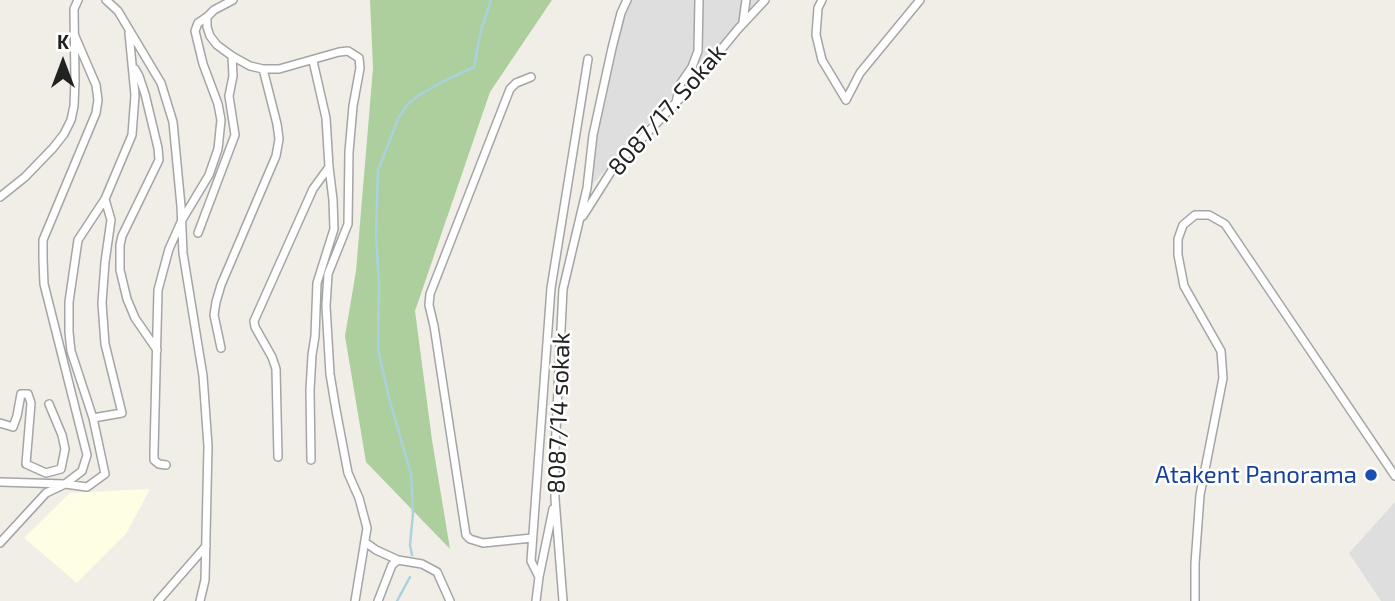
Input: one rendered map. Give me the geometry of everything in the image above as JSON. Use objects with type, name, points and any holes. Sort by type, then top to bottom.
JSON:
[{"type":"street","points":[[0,197],[25,177],[53,148],[71,120],[75,79],[74,9],[78,0]]},
{"type":"street","points":[[106,0],[118,10],[161,83],[173,122],[183,253],[204,388],[208,446],[205,580],[200,601]]},
{"type":"street","points":[[166,465],[154,460],[153,452],[158,290],[165,260],[182,220],[209,175],[218,149],[221,120],[195,31],[198,23],[233,0]]},
{"type":"street","name":"8087/14 sokak","points":[[563,601],[555,499],[555,451],[563,289],[587,188],[598,110],[621,13],[627,0]]},
{"type":"street","points":[[676,103],[681,83],[692,67],[698,51],[699,0]]},
{"type":"street","points":[[743,23],[746,0]]},
{"type":"street","name":"8087/17. Sokak","points":[[577,226],[612,170],[676,103],[765,0]]},
{"type":"street","points":[[822,0],[818,8],[816,35],[822,60],[846,100],[860,73],[920,0]]},
{"type":"street","points":[[208,18],[210,36],[217,45],[250,66],[279,69],[348,51],[359,58],[349,152],[348,224],[328,274],[326,306],[330,374],[348,473],[359,498],[367,528],[355,601]]},
{"type":"street","points":[[0,482],[87,487],[105,474],[93,418],[71,351],[69,302],[78,240],[104,199],[132,135],[135,95],[128,29]]},
{"type":"street","points":[[0,543],[47,493],[82,471],[87,455],[44,284],[43,240],[96,113],[98,100],[96,85],[74,34]]},
{"type":"street","points":[[198,233],[234,135],[229,96],[233,76],[232,56]]},
{"type":"street","points":[[539,577],[531,561],[551,288],[588,60]]},
{"type":"street","points":[[311,460],[310,390],[317,282],[334,229],[326,118],[313,61]]},
{"type":"street","points":[[133,66],[145,94],[159,160],[122,236],[120,270],[135,318],[158,351]]},
{"type":"street","points":[[221,348],[214,315],[216,302],[276,156],[279,139],[263,69]]},
{"type":"street","points":[[531,78],[516,83],[510,89],[430,294],[429,306],[466,535],[483,543],[532,538]]},
{"type":"street","points":[[278,457],[276,369],[254,321],[313,189],[329,167]]},
{"type":"street","points":[[93,418],[122,413],[105,344],[102,303],[104,262],[111,220],[104,199]]},
{"type":"street","points":[[1195,601],[1200,495],[1223,378],[1221,351],[1184,286],[1178,255],[1178,239],[1183,225],[1195,215],[1209,215],[1225,224],[1395,476]]},
{"type":"street","points":[[0,423],[13,427],[21,394],[28,394],[31,403],[26,464],[46,473],[61,469],[65,449],[49,404]]},
{"type":"street","points":[[536,601],[555,499]]},
{"type":"street","points":[[365,542],[398,560],[422,564],[437,572],[450,601]]},
{"type":"street","points":[[158,601],[206,546]]},
{"type":"street","points":[[378,601],[392,565],[398,560]]},
{"type":"shaded area","points":[[631,0],[760,0],[589,188],[593,135],[621,13]]},
{"type":"shaded area","points":[[150,489],[126,534],[77,583],[24,538],[70,493]]},
{"type":"shaded area","name":"Atakent Panorama","points":[[1395,502],[1395,601],[1381,601],[1349,553]]},
{"type":"green space","points":[[370,0],[552,0],[490,92],[415,311],[450,549],[366,462],[345,336],[356,271],[373,68]]},
{"type":"waterway","points":[[412,555],[411,474],[378,349],[378,170],[399,117],[407,105],[419,95],[474,67],[481,30],[491,0]]},
{"type":"waterway","points":[[397,601],[410,577]]},
{"type":"place","name":"Atakent Panorama","points":[[1371,475]]}]
